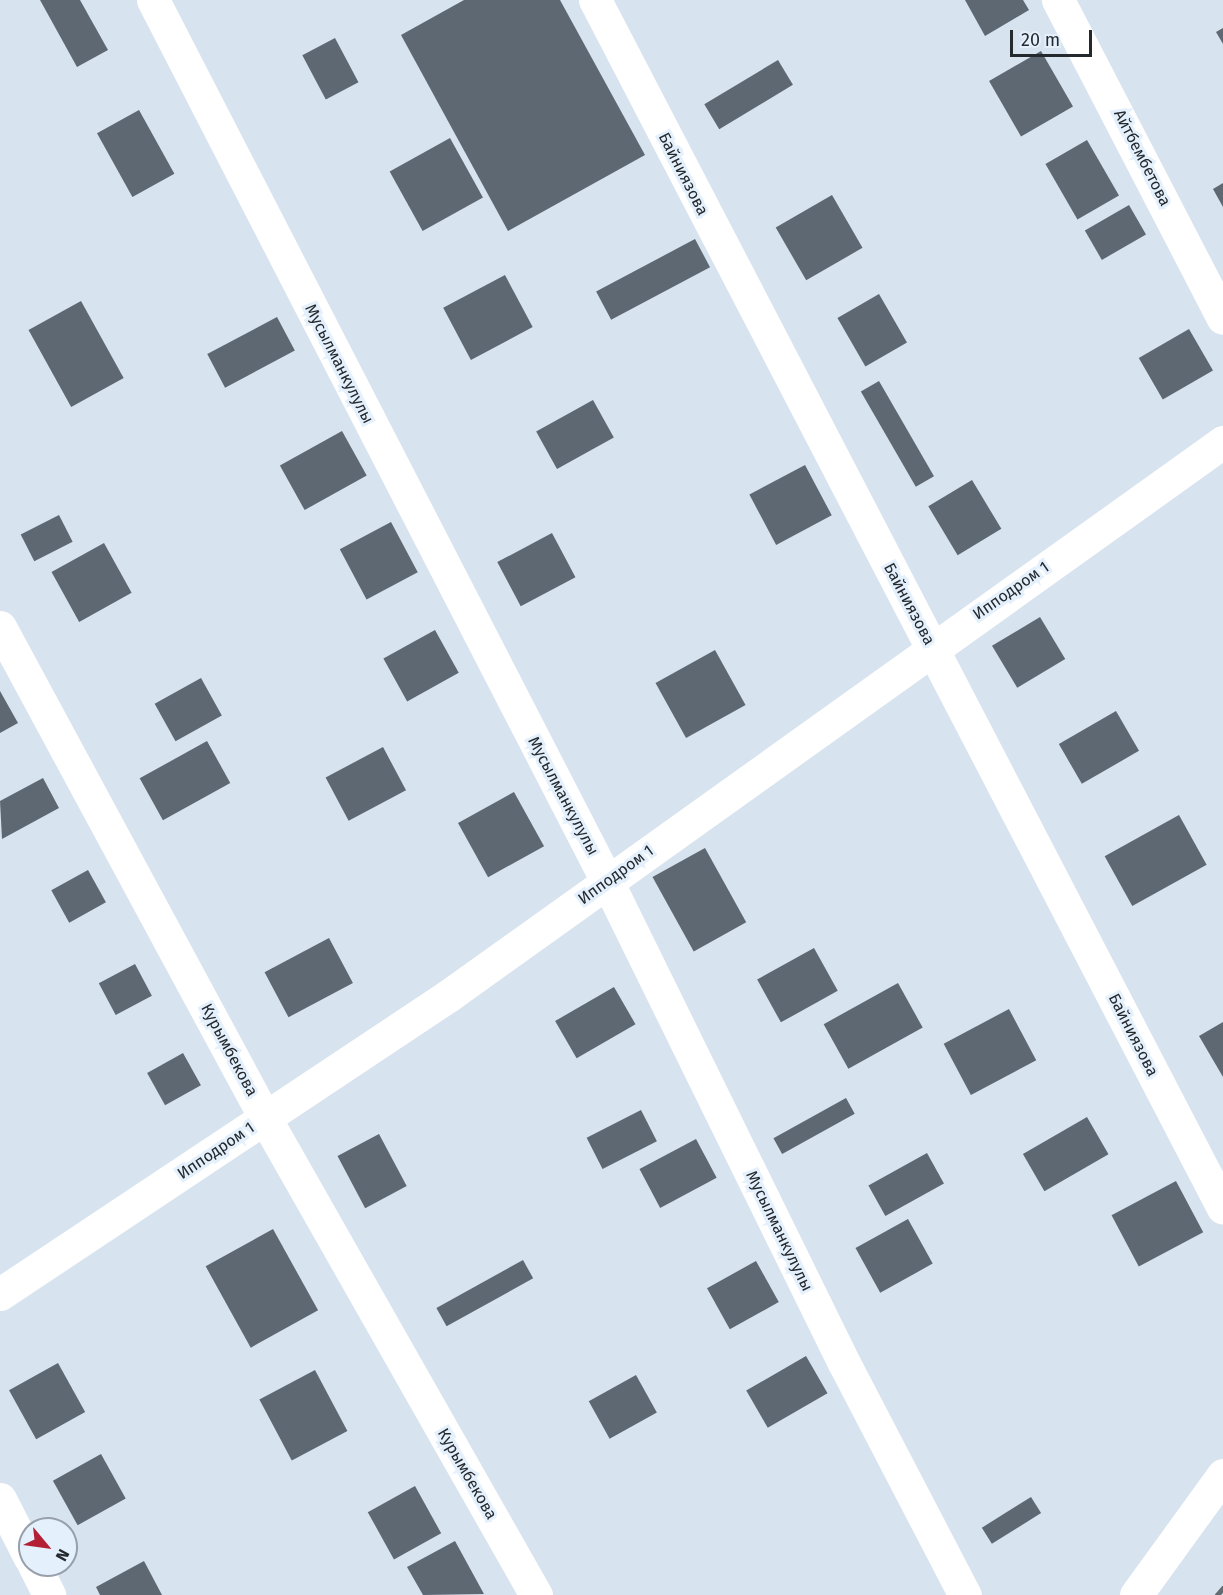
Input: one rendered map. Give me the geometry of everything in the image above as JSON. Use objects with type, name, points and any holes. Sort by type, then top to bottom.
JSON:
[{"type":"street","name":"Мусылманкулулы","points":[[153,0],[607,881],[844,1363],[965,1595]]},
{"type":"street","name":"Байниязова","points":[[595,0],[1223,1208]]},
{"type":"street","name":"Айтбембетова","points":[[1058,0],[1223,318]]},
{"type":"street","name":"Ипподром 1","points":[[0,1294],[448,996],[1223,442]]},
{"type":"street","name":"Курымбекова","points":[[0,627],[265,1118],[536,1595]]},
{"type":"street","points":[[1136,1595],[1223,1475]]},
{"type":"street","points":[[0,1499],[18,1534]]},
{"type":"street","points":[[40,1577],[49,1595]]},
{"type":"building","points":[[40,0],[80,0],[108,50],[77,67]]},
{"type":"building","points":[[464,0],[560,0],[645,155],[508,231],[401,35]]},
{"type":"building","points":[[965,0],[1023,0],[1029,10],[985,36]]},
{"type":"building","points":[[1223,28],[1223,44],[1216,32]]},
{"type":"building","points":[[335,38],[358,82],[326,100],[302,55]]},
{"type":"building","points":[[1041,51],[1073,106],[1021,136],[989,81]]},
{"type":"building","points":[[778,60],[793,85],[719,129],[704,104]]},
{"type":"building","points":[[139,110],[174,174],[132,197],[97,133]]},
{"type":"building","points":[[450,138],[483,197],[423,231],[390,171]]},
{"type":"building","points":[[1087,140],[1119,195],[1077,219],[1045,164]]},
{"type":"building","points":[[1223,183],[1223,207],[1213,189]]},
{"type":"building","points":[[832,195],[862,248],[806,280],[776,228]]},
{"type":"building","points":[[1129,205],[1146,234],[1102,260],[1085,230]]},
{"type":"building","points":[[695,239],[710,267],[611,320],[596,292]]},
{"type":"building","points":[[505,275],[533,327],[471,360],[443,308]]},
{"type":"building","points":[[879,294],[907,342],[865,366],[837,318]]},
{"type":"building","points":[[81,301],[124,378],[71,407],[29,330]]},
{"type":"building","points":[[277,317],[295,351],[225,388],[207,354]]},
{"type":"building","points":[[1189,329],[1213,371],[1163,400],[1139,358]]},
{"type":"building","points":[[879,381],[934,476],[916,487],[861,392]]},
{"type":"building","points":[[593,400],[614,438],[557,469],[536,432]]},
{"type":"building","points":[[342,431],[367,476],[305,510],[280,465]]},
{"type":"building","points":[[805,465],[832,515],[776,545],[749,495]]},
{"type":"building","points":[[972,480],[1001,529],[958,555],[928,506]]},
{"type":"building","points":[[59,515],[73,542],[34,561],[21,535]]},
{"type":"building","points":[[391,522],[418,572],[367,600],[340,549]]},
{"type":"building","points":[[552,533],[575,577],[521,606],[497,562]]},
{"type":"building","points":[[104,543],[132,593],[79,622],[52,572]]},
{"type":"building","points":[[1040,617],[1065,659],[1017,688],[992,646]]},
{"type":"building","points":[[435,630],[459,673],[407,701],[383,659]]},
{"type":"building","points":[[715,650],[746,705],[686,738],[656,683]]},
{"type":"building","points":[[201,678],[222,716],[175,741],[155,704]]},
{"type":"building","points":[[0,691],[18,723],[0,733]]},
{"type":"building","points":[[1116,711],[1139,751],[1082,784],[1059,744]]},
{"type":"building","points":[[207,741],[230,783],[163,820],[140,778]]},
{"type":"building","points":[[383,747],[406,790],[349,821],[326,778]]},
{"type":"building","points":[[43,778],[59,808],[2,839],[0,801]]},
{"type":"building","points":[[514,792],[544,846],[488,877],[458,823]]},
{"type":"building","points":[[1179,815],[1207,865],[1132,906],[1105,856]]},
{"type":"building","points":[[705,848],[746,922],[694,951],[653,877]]},
{"type":"building","points":[[88,870],[106,902],[69,923],[51,890]]},
{"type":"building","points":[[329,938],[353,983],[288,1017],[265,972]]},
{"type":"building","points":[[814,948],[838,991],[781,1022],[757,980]]},
{"type":"building","points":[[135,964],[152,996],[116,1015],[99,983]]},
{"type":"building","points":[[898,983],[923,1028],[848,1069],[824,1024]]},
{"type":"building","points":[[614,987],[636,1024],[577,1058],[555,1021]]},
{"type":"building","points":[[1009,1009],[1036,1060],[971,1095],[944,1044]]},
{"type":"building","points":[[1223,1022],[1223,1077],[1199,1036]]},
{"type":"building","points":[[183,1053],[201,1085],[165,1105],[147,1073]]},
{"type":"building","points":[[846,1098],[855,1114],[782,1154],[773,1138]]},
{"type":"building","points":[[641,1110],[657,1141],[603,1169],[587,1138]]},
{"type":"building","points":[[1087,1117],[1108,1154],[1044,1191],[1023,1154]]},
{"type":"building","points":[[379,1134],[407,1186],[365,1208],[338,1156]]},
{"type":"building","points":[[696,1139],[717,1178],[660,1208],[639,1169]]},
{"type":"building","points":[[927,1153],[944,1184],[885,1216],[868,1185]]},
{"type":"building","points":[[1176,1181],[1203,1232],[1139,1266],[1112,1215]]},
{"type":"building","points":[[908,1219],[933,1264],[880,1293],[856,1248]]},
{"type":"building","points":[[273,1229],[318,1310],[251,1348],[206,1266]]},
{"type":"building","points":[[523,1260],[533,1278],[447,1326],[436,1308]]},
{"type":"building","points":[[756,1261],[779,1302],[730,1329],[707,1288]]},
{"type":"building","points":[[806,1356],[827,1393],[768,1428],[746,1390]]},
{"type":"building","points":[[58,1363],[85,1412],[36,1439],[9,1390]]},
{"type":"building","points":[[315,1370],[347,1431],[292,1461],[259,1400]]},
{"type":"building","points":[[636,1375],[657,1413],[610,1439],[589,1401]]},
{"type":"building","points":[[101,1454],[126,1499],[78,1525],[78,1517],[73,1517],[53,1481]]},
{"type":"building","points":[[415,1486],[441,1533],[394,1559],[368,1512]]},
{"type":"building","points":[[1031,1497],[1041,1513],[992,1544],[982,1528]]},
{"type":"building","points":[[455,1541],[484,1594],[423,1595],[407,1567]]},
{"type":"building","points":[[144,1561],[162,1595],[100,1595],[96,1587]]},
{"type":"railway","points":[[1217,1595],[1223,1588]]}]
